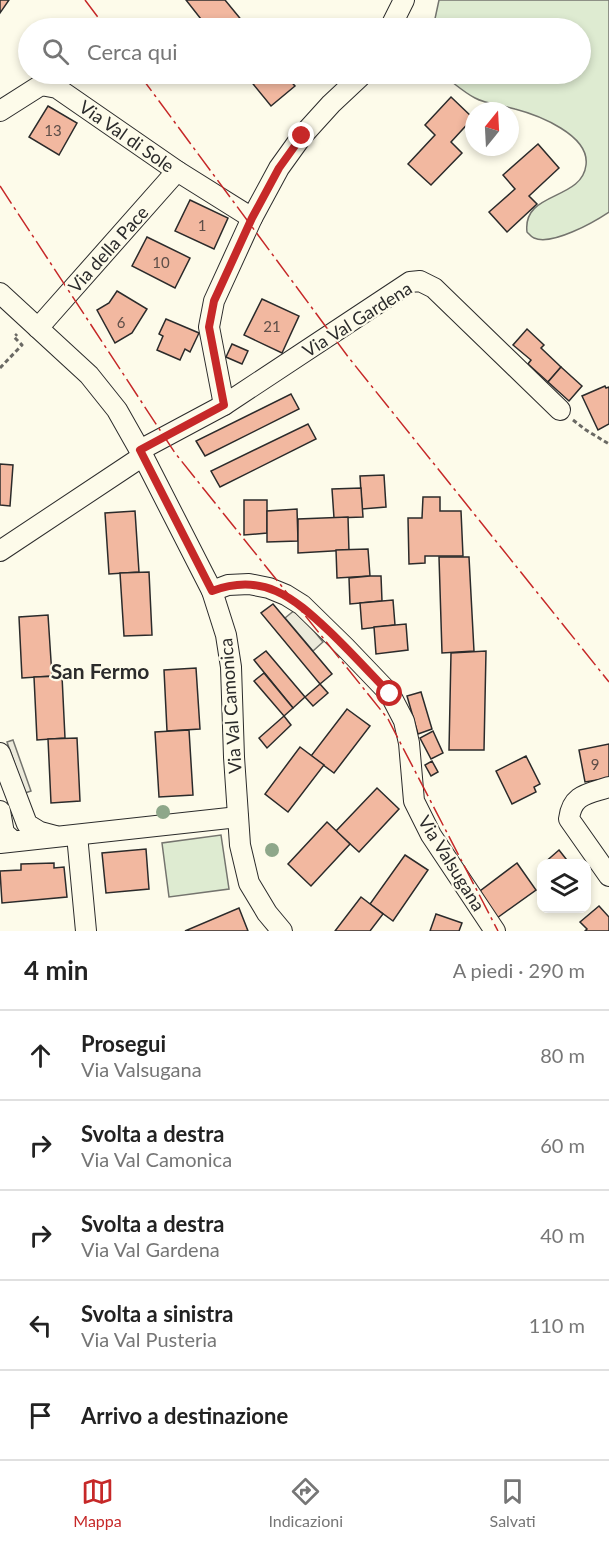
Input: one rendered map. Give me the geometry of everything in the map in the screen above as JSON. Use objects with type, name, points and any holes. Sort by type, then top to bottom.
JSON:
[{"type":"street","points":[[395,18],[404,0]]},
{"type":"street","points":[[224,405],[209,327],[214,301],[252,218],[279,168],[302,136],[352,84]]},
{"type":"street","name":"Via Val di Sole","points":[[0,111],[41,85],[57,88],[177,171],[252,218]]},
{"type":"street","name":"Via della Pace","points":[[38,328],[177,171]]},
{"type":"street","name":"Via Val Gardena","points":[[0,551],[142,453],[224,405],[411,282],[420,281],[434,288],[561,410]]},
{"type":"street","name":"Via Val Camonica","points":[[0,293],[89,375],[117,410],[142,453],[212,591],[226,635],[231,667],[240,845],[249,883],[267,913],[282,931]]},
{"type":"street","name":"Via Valsugana","points":[[212,591],[228,585],[249,584],[269,588],[286,595],[302,605],[390,694],[404,721],[409,743],[414,801],[431,835],[495,931]]},
{"type":"street","points":[[0,753],[27,824],[40,832],[57,836]]},
{"type":"street","points":[[609,787],[577,798],[570,808],[569,819],[609,876]]},
{"type":"street","points":[[3,829],[57,836],[77,835],[238,817]]},
{"type":"street","points":[[3,829],[27,824]]},
{"type":"street","points":[[77,835],[86,931]]},
{"type":"path","points":[[0,368],[22,345],[15,337]]},
{"type":"path","points":[[561,410],[585,430],[609,444]]},
{"type":"green space","points":[[439,0],[609,0],[609,212],[562,236],[542,240],[534,238],[527,232],[528,219],[542,202],[574,185],[582,177],[586,165],[585,154],[580,144],[549,121],[519,110],[519,102],[486,102],[466,93],[454,84],[591,84],[591,18],[435,18]]},
{"type":"green space","points":[[221,835],[229,889],[169,897],[162,843]]},
{"type":"shaded area","points":[[296,609],[323,642],[313,651],[285,618]]},
{"type":"shaded area","points":[[13,740],[31,791],[25,793],[7,742]]},
{"type":"building","points":[[0,0],[9,0],[0,13]]},
{"type":"building","points":[[186,0],[225,0],[240,18],[200,18]]},
{"type":"building","points":[[253,84],[293,84],[295,86],[271,106]]},
{"type":"building","points":[[451,97],[465,110],[465,127],[451,142],[462,153],[431,185],[408,164],[435,135],[425,125]]},
{"type":"building","points":[[48,106],[77,123],[59,155],[29,137]]},
{"type":"building","points":[[538,144],[559,168],[529,196],[537,204],[507,232],[489,212],[515,189],[503,175]]},
{"type":"building","points":[[190,200],[228,218],[214,249],[175,231]]},
{"type":"building","points":[[147,237],[190,258],[175,288],[132,266]]},
{"type":"building","points":[[117,291],[147,309],[132,333],[115,343],[97,310],[109,303]]},
{"type":"building","points":[[262,299],[299,316],[282,353],[244,335]]},
{"type":"building","points":[[166,319],[199,333],[190,352],[185,349],[180,360],[157,350],[163,336],[159,334]]},
{"type":"building","points":[[527,329],[544,345],[541,348],[561,367],[548,382],[528,364],[531,360],[513,345]]},
{"type":"building","points":[[232,344],[248,351],[242,364],[226,357]]},
{"type":"building","points":[[561,367],[582,386],[569,401],[548,382]]},
{"type":"building","points":[[605,386],[609,387],[609,424],[598,430],[582,396]]},
{"type":"building","points":[[291,394],[299,409],[205,456],[196,441]]},
{"type":"building","points":[[308,424],[316,439],[220,487],[211,471]]},
{"type":"building","points":[[0,464],[13,465],[10,506],[0,505]]},
{"type":"building","points":[[384,475],[386,507],[362,509],[360,476]]},
{"type":"building","points":[[361,488],[363,517],[334,518],[332,489]]},
{"type":"building","points":[[423,497],[440,497],[440,511],[461,511],[463,556],[425,556],[425,563],[409,564],[408,518],[422,518]]},
{"type":"building","points":[[244,500],[267,500],[267,533],[244,535]]},
{"type":"building","points":[[297,509],[298,541],[267,542],[267,511]]},
{"type":"building","points":[[135,511],[139,572],[109,574],[105,513]]},
{"type":"building","points":[[348,517],[349,550],[298,553],[298,519]]},
{"type":"building","points":[[368,549],[370,576],[337,578],[336,550]]},
{"type":"building","points":[[439,557],[469,557],[474,651],[442,653]]},
{"type":"building","points":[[149,572],[152,635],[124,636],[120,573]]},
{"type":"building","points":[[381,576],[382,601],[350,604],[349,578]]},
{"type":"building","points":[[393,600],[395,625],[362,629],[360,603]]},
{"type":"building","points":[[273,604],[332,674],[320,684],[261,613]]},
{"type":"building","points":[[48,615],[52,676],[22,678],[19,617]]},
{"type":"building","points":[[406,624],[408,650],[376,654],[374,627]]},
{"type":"building","points":[[266,651],[305,697],[293,708],[254,660]]},
{"type":"building","points":[[486,651],[484,750],[449,750],[451,653]]},
{"type":"building","points":[[196,668],[200,729],[167,731],[164,670]]},
{"type":"building","points":[[264,673],[293,708],[284,716],[254,681]]},
{"type":"building","points":[[62,676],[65,738],[37,740],[34,677]]},
{"type":"building","points":[[320,684],[328,693],[313,706],[305,697]]},
{"type":"building","points":[[421,692],[432,729],[418,734],[407,696]]},
{"type":"building","points":[[347,709],[370,726],[334,773],[311,756]]},
{"type":"building","points":[[284,716],[291,725],[267,748],[259,738]]},
{"type":"building","points":[[189,730],[193,795],[159,797],[155,732]]},
{"type":"building","points":[[433,731],[443,753],[431,759],[420,738]]},
{"type":"building","points":[[77,738],[80,801],[51,803],[48,739]]},
{"type":"building","points":[[609,744],[609,778],[585,782],[579,750]]},
{"type":"building","points":[[300,747],[324,765],[288,812],[265,794]]},
{"type":"building","points":[[526,756],[540,784],[534,787],[536,792],[512,804],[496,771]]},
{"type":"building","points":[[432,761],[438,772],[431,776],[425,765]]},
{"type":"building","points":[[377,788],[399,809],[359,852],[336,831]]},
{"type":"building","points":[[327,822],[350,844],[311,886],[288,864]]},
{"type":"building","points":[[146,849],[149,889],[106,893],[102,853]]},
{"type":"building","points":[[559,850],[566,859],[549,859]]},
{"type":"building","points":[[405,855],[428,870],[393,921],[370,904]]},
{"type":"building","points":[[54,863],[54,868],[64,867],[67,897],[2,903],[0,871],[21,870],[21,864]]},
{"type":"building","points":[[517,863],[536,890],[497,918],[480,891]]},
{"type":"building","points":[[361,897],[383,914],[370,931],[335,931]]},
{"type":"building","points":[[599,906],[609,917],[609,931],[585,931],[587,929],[580,922]]},
{"type":"building","points":[[239,908],[248,931],[185,931]]},
{"type":"building","points":[[436,914],[462,923],[459,931],[430,931]]},
{"type":"power","points":[[85,0],[98,18]]},
{"type":"power","points":[[146,84],[349,358],[609,682]]},
{"type":"power","points":[[0,186],[175,453],[388,719],[498,931]]},
{"type":"district","name":"San Fermo","points":[[100,670]]},
{"type":"route","points":[[302,136],[279,168],[252,218],[214,301],[209,327],[224,405],[140,450],[212,591],[228,585],[249,584],[269,588],[286,595],[302,605],[390,694]]}]
